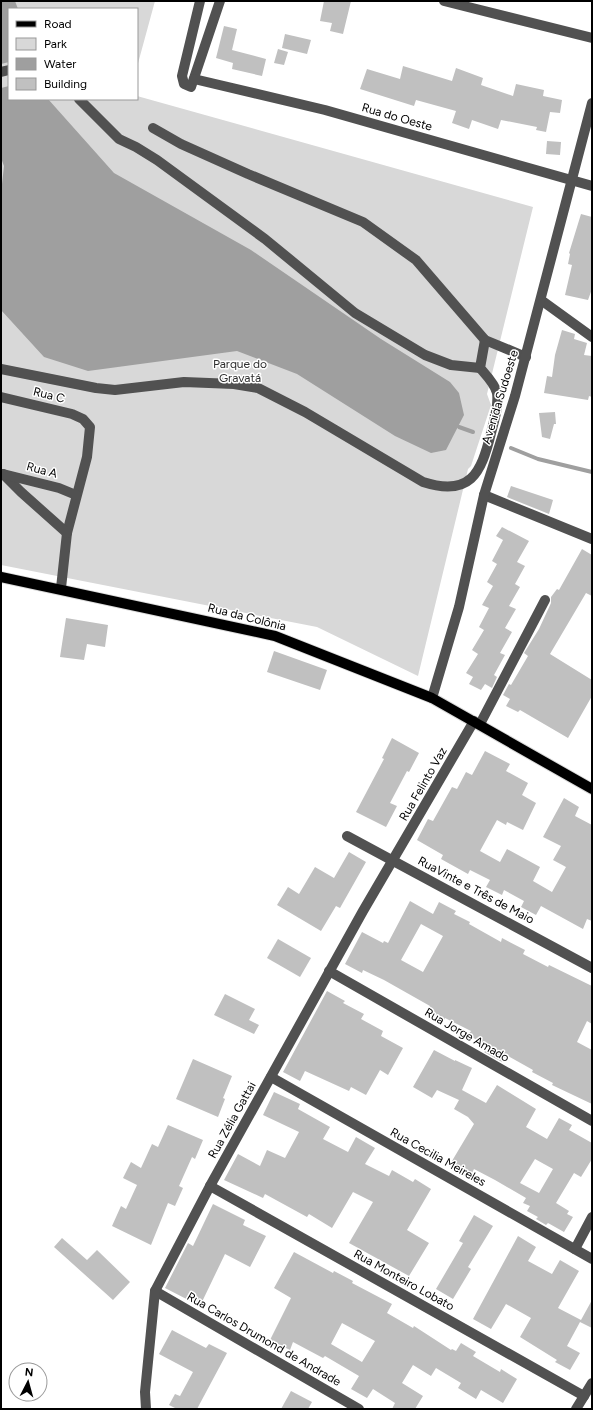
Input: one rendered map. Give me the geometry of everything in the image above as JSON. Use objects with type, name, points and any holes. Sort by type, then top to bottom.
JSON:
[{"type":"main road","name":"Rua da Colônia","points":[[1,577],[61,588],[275,636],[432,698],[477,722],[592,789]]},
{"type":"street","points":[[200,1],[182,76],[184,84],[191,87],[220,1]]},
{"type":"street","points":[[444,1],[592,38]]},
{"type":"street","name":"Rua do Oeste","points":[[194,79],[325,110],[573,179],[592,186]]},
{"type":"street","points":[[1,369],[115,390],[184,382],[234,384],[258,388],[305,412],[423,482],[440,487],[456,486],[474,477],[482,464],[494,423],[497,401],[494,386],[480,368],[451,365],[425,356],[355,313],[265,239],[157,160],[136,146],[119,139],[80,100]]},
{"type":"street","name":"Avenida Sudoeste","points":[[432,698],[459,607],[484,495],[526,357],[592,103]]},
{"type":"street","points":[[153,128],[181,144],[248,174],[363,222],[416,260],[485,340],[526,357]]},
{"type":"street","points":[[541,300],[592,337]]},
{"type":"street","points":[[480,368],[485,340]]},
{"type":"street","name":"Rua C","points":[[1,397],[72,414],[88,424],[91,432],[89,445],[76,495]]},
{"type":"street","points":[[2,474],[67,533]]},
{"type":"street","name":"Rua A","points":[[2,474],[59,488],[76,495]]},
{"type":"street","points":[[61,588],[67,533],[76,495]]},
{"type":"street","points":[[484,495],[592,539]]},
{"type":"street","name":"Rua Felinto Vaz","points":[[394,860],[477,722],[545,600]]},
{"type":"street","name":"RuaVinte e Três de Maio","points":[[347,836],[592,968]]},
{"type":"street","name":"Rua Zélia Gattai","points":[[146,1409],[145,1392],[155,1291],[210,1186],[329,971],[394,860]]},
{"type":"street","name":"Rua Jorge Amado","points":[[329,971],[592,1121]]},
{"type":"street","name":"Rua Cecilia Meireles","points":[[271,1077],[592,1259]]},
{"type":"street","name":"Rua Monteiro Lobato","points":[[210,1186],[584,1396]]},
{"type":"street","points":[[575,1249],[592,1217]]},
{"type":"street","name":"Rua Carlos Drumond de Andrade","points":[[155,1291],[359,1409]]},
{"type":"street","points":[[576,1409],[592,1383]]},
{"type":"green space","name":"Parque do Gravatá","points":[[1,1],[155,1],[138,63],[138,8],[8,8],[8,100],[138,100],[138,96],[533,207],[487,394],[491,405],[471,466],[468,469],[418,676],[317,627],[1,565]]},
{"type":"water","points":[[1,1],[15,1],[18,8],[8,8],[8,62],[1,64]]},
{"type":"water","points":[[8,86],[8,100],[49,100],[114,173],[251,250],[381,339],[450,382],[459,393],[464,415],[446,450],[431,453],[395,436],[297,374],[237,351],[88,371],[44,357],[1,310],[1,193],[4,166],[1,158],[1,88]]},
{"type":"building","points":[[324,1],[351,1],[343,34],[330,31],[332,23],[320,21]]},
{"type":"building","points":[[224,26],[237,29],[232,50],[266,59],[262,76],[232,69],[233,63],[216,58]]},
{"type":"building","points":[[285,34],[311,40],[307,54],[282,48]]},
{"type":"building","points":[[278,49],[288,52],[284,65],[274,63]]},
{"type":"building","points":[[403,66],[452,81],[456,68],[483,78],[481,85],[513,96],[516,84],[544,90],[543,96],[562,100],[560,113],[550,112],[546,132],[536,130],[537,127],[501,120],[498,129],[472,120],[469,129],[452,123],[456,111],[416,100],[414,106],[360,89],[367,69],[400,79]]},
{"type":"building","points":[[547,141],[561,142],[560,155],[546,154]]},
{"type":"building","points":[[581,214],[592,217],[592,289],[588,300],[565,295],[572,265],[568,264],[569,253]]},
{"type":"building","points":[[562,330],[575,334],[574,339],[587,343],[584,355],[592,356],[592,397],[589,396],[588,400],[544,393],[547,376],[552,377],[555,355]]},
{"type":"building","points":[[555,412],[556,424],[554,424],[550,439],[542,437],[539,413]]},
{"type":"building","points":[[511,486],[553,500],[549,514],[507,497]]},
{"type":"building","points":[[502,527],[529,541],[517,562],[525,566],[515,584],[520,587],[509,606],[516,609],[505,628],[512,632],[500,653],[505,655],[494,675],[497,677],[492,688],[485,684],[481,690],[469,684],[473,677],[466,673],[478,654],[472,650],[484,630],[479,627],[489,608],[482,605],[493,586],[487,582],[497,564],[492,561],[503,540],[496,536]]},
{"type":"building","points":[[582,549],[592,555],[592,596],[586,593],[550,654],[592,680],[592,696],[568,738],[520,710],[518,712],[506,706],[510,699],[503,695],[509,684],[511,685],[528,656],[524,653],[539,629],[551,603],[551,597],[557,589],[559,590]]},
{"type":"building","points":[[66,618],[108,625],[105,647],[87,644],[84,660],[60,657]]},
{"type":"building","points":[[274,651],[327,670],[320,690],[267,672]]},
{"type":"building","points":[[392,738],[419,753],[409,772],[407,771],[390,803],[397,806],[386,827],[356,812],[384,759],[382,758]]},
{"type":"building","points":[[485,751],[510,764],[506,771],[528,783],[522,795],[536,803],[523,830],[507,822],[506,825],[497,820],[480,851],[500,862],[507,849],[540,867],[533,881],[552,892],[566,867],[553,860],[561,846],[543,837],[564,798],[579,807],[575,816],[592,825],[592,921],[587,919],[583,929],[541,906],[536,915],[521,907],[524,901],[504,890],[502,895],[486,887],[490,880],[470,870],[468,874],[441,859],[443,855],[417,840],[428,819],[433,821],[452,787],[457,789],[466,772],[472,775]]},
{"type":"building","points":[[349,852],[366,862],[340,908],[336,906],[321,931],[277,905],[288,887],[299,894],[315,867],[334,878]]},
{"type":"building","points":[[410,901],[433,914],[439,902],[456,911],[454,914],[470,922],[469,924],[501,942],[502,938],[525,950],[523,954],[548,967],[549,965],[592,986],[592,1024],[587,1021],[577,1042],[592,1050],[592,1104],[552,1085],[553,1083],[532,1072],[533,1070],[506,1055],[502,1062],[484,1052],[488,1046],[468,1035],[471,1031],[427,1011],[430,1006],[384,980],[363,970],[362,973],[345,964],[362,932],[383,943],[384,941],[388,943]],"holes":[[[421,924],[443,936],[423,972],[401,960]]]},
{"type":"building","points":[[278,939],[311,958],[300,977],[267,958]]},
{"type":"building","points":[[327,991],[345,1001],[343,1003],[364,1014],[361,1019],[383,1031],[381,1036],[403,1048],[388,1075],[380,1070],[366,1095],[351,1087],[349,1091],[305,1071],[300,1081],[283,1072]]},
{"type":"building","points":[[225,994],[255,1009],[249,1020],[259,1025],[254,1034],[214,1015]]},
{"type":"building","points":[[434,1050],[472,1068],[462,1090],[486,1103],[497,1085],[536,1109],[526,1127],[547,1139],[559,1118],[572,1125],[569,1130],[592,1143],[592,1159],[581,1177],[574,1173],[556,1203],[569,1211],[567,1214],[573,1217],[564,1232],[548,1223],[546,1225],[536,1219],[538,1217],[527,1211],[530,1206],[523,1203],[526,1198],[495,1180],[474,1169],[469,1179],[449,1166],[474,1124],[468,1117],[454,1109],[459,1100],[437,1090],[432,1098],[413,1087]],"holes":[[[535,1159],[553,1169],[539,1193],[520,1183]]]},
{"type":"building","points":[[193,1059],[232,1076],[223,1098],[225,1099],[218,1117],[176,1099]]},
{"type":"building","points":[[274,1092],[300,1104],[298,1109],[330,1127],[323,1139],[348,1152],[356,1137],[375,1148],[365,1164],[389,1176],[392,1170],[413,1182],[415,1179],[431,1189],[407,1230],[429,1243],[409,1276],[349,1243],[373,1202],[353,1192],[332,1228],[309,1214],[307,1217],[265,1194],[263,1198],[224,1180],[238,1154],[260,1166],[267,1150],[285,1158],[299,1132],[263,1115]]},
{"type":"building","points":[[168,1125],[203,1140],[195,1159],[192,1157],[179,1186],[183,1188],[175,1206],[168,1203],[151,1245],[112,1226],[121,1206],[126,1209],[137,1185],[123,1178],[131,1162],[141,1168],[152,1144],[158,1147]]},
{"type":"building","points":[[213,1204],[245,1220],[243,1225],[266,1236],[250,1267],[225,1254],[200,1306],[165,1288],[188,1243],[193,1246]]},
{"type":"building","points":[[474,1215],[493,1226],[468,1267],[471,1269],[453,1299],[436,1289],[463,1243],[459,1241]]},
{"type":"building","points":[[518,1236],[536,1247],[528,1261],[552,1274],[560,1260],[579,1271],[558,1308],[581,1320],[592,1300],[592,1328],[580,1322],[567,1346],[580,1353],[570,1370],[555,1362],[557,1360],[520,1337],[531,1318],[506,1304],[491,1329],[473,1319]]},
{"type":"building","points":[[62,1238],[87,1260],[97,1250],[130,1282],[113,1300],[54,1247]]},
{"type":"building","points":[[294,1252],[333,1273],[334,1271],[353,1281],[352,1283],[392,1304],[387,1313],[413,1328],[414,1326],[451,1350],[456,1351],[461,1343],[476,1352],[473,1356],[500,1372],[501,1369],[517,1379],[503,1403],[481,1390],[476,1399],[458,1388],[461,1383],[436,1368],[431,1376],[413,1365],[402,1383],[423,1396],[415,1409],[392,1409],[395,1403],[373,1389],[367,1398],[351,1389],[359,1376],[325,1356],[323,1358],[293,1342],[290,1350],[270,1340],[291,1298],[274,1288]],"holes":[[[342,1323],[375,1341],[362,1362],[331,1344]]]},
{"type":"building","points":[[172,1330],[206,1348],[209,1344],[227,1353],[197,1409],[177,1409],[169,1405],[175,1394],[180,1396],[193,1372],[159,1354]]},
{"type":"building","points":[[291,1391],[312,1402],[308,1409],[281,1409]]},
{"type":"waterway","points":[[459,427],[473,432]]},
{"type":"waterway","points":[[511,448],[538,459],[592,472]]}]
